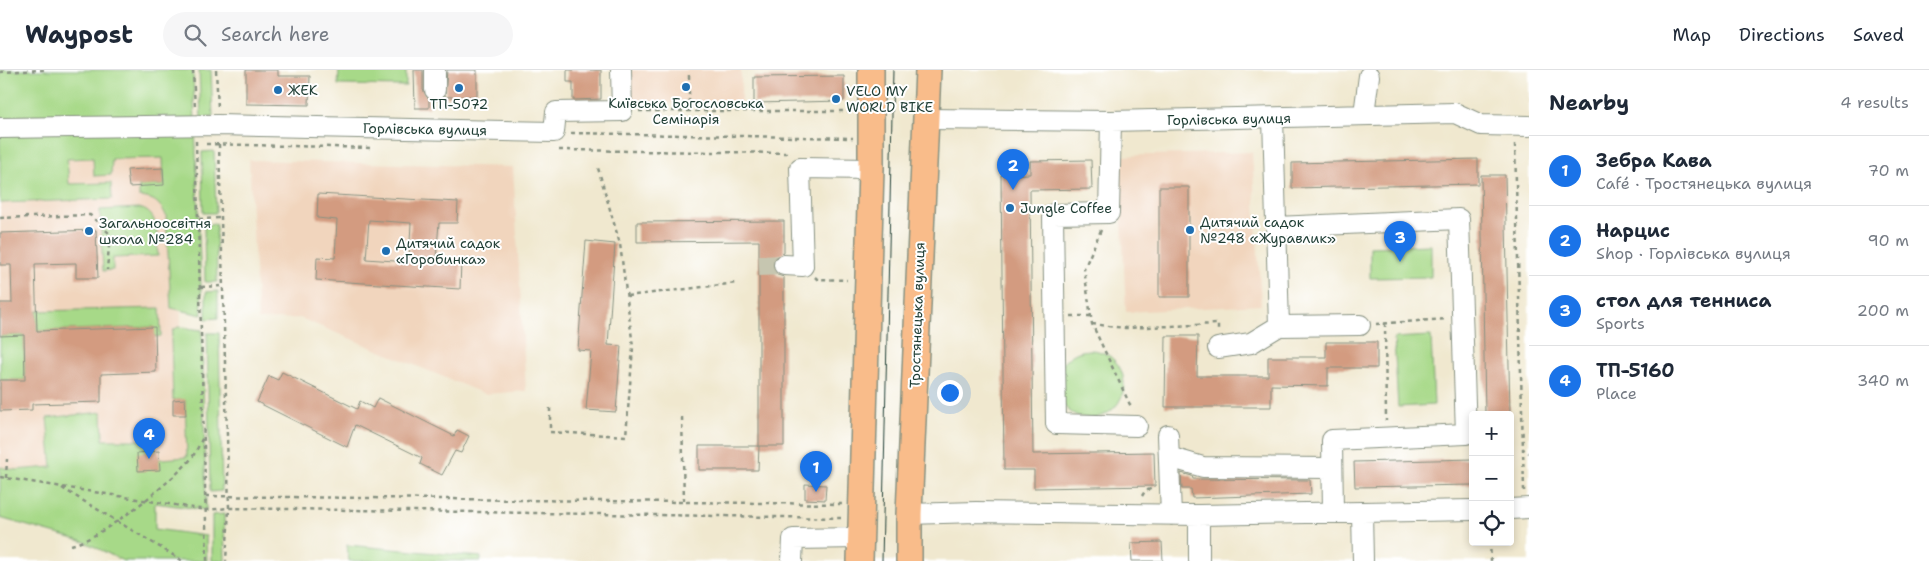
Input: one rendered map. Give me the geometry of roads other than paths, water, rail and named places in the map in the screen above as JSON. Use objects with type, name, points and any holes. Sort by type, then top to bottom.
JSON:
[{"type":"main road","points":[[860,550],[871,169],[871,70]]},
{"type":"main road","name":"Тростянецька вулиця","points":[[910,561],[909,514],[928,70]]},
{"type":"street","points":[[435,70],[436,90]]},
{"type":"street","name":"Горлівська вулиця","points":[[0,128],[218,124],[554,132],[556,112],[622,111],[621,70]]},
{"type":"street","points":[[1364,114],[1369,76]]},
{"type":"street","name":"Горлівська вулиця","points":[[926,119],[1111,121],[1455,113],[1481,125],[1522,126]]},
{"type":"street","points":[[1272,118],[1279,326]]},
{"type":"street","points":[[1111,121],[1109,213],[1053,214],[1056,424],[1137,426]]},
{"type":"street","points":[[793,265],[800,168],[871,169]]},
{"type":"street","points":[[1276,227],[1459,219],[1466,434],[1332,440],[1333,512]]},
{"type":"street","points":[[1218,348],[1251,343],[1279,326],[1360,325]]},
{"type":"street","points":[[1168,435],[1171,514]]},
{"type":"street","points":[[1169,457],[1202,467],[1331,468]]},
{"type":"street","points":[[909,514],[1199,515],[1469,510]]},
{"type":"street","points":[[1362,512],[1362,561]]},
{"type":"street","points":[[1199,515],[1199,561]]},
{"type":"street","points":[[792,561],[793,539],[860,550]]},
{"type":"tunnel","points":[[759,266],[784,265]]},
{"type":"tram line","points":[[882,561],[893,70]]},
{"type":"place","name":"Київська Богословська Семінарія","points":[[686,87]]},
{"type":"place","name":"ТП-5072","points":[[459,88]]},
{"type":"place","name":"ЖЕК","points":[[278,90]]},
{"type":"place","name":"VELO MY WORLD BIKE","points":[[836,99]]},
{"type":"place","name":"Нарцис","points":[[1013,190]]},
{"type":"place","name":"Jungle Coffee","points":[[1010,208]]},
{"type":"place","name":"Дитячий садок №248 «Журавлик»","points":[[1190,230]]},
{"type":"place","name":"Загальноосвітня школа №284","points":[[89,231]]},
{"type":"place","name":"Дитячий садок «Горобинка»","points":[[386,251]]},
{"type":"place","name":"стол для тенниса","points":[[1400,262]]},
{"type":"place","name":"ТП-5160","points":[[149,459]]},
{"type":"place","name":"Зебра Кава","points":[[816,492]]}]
